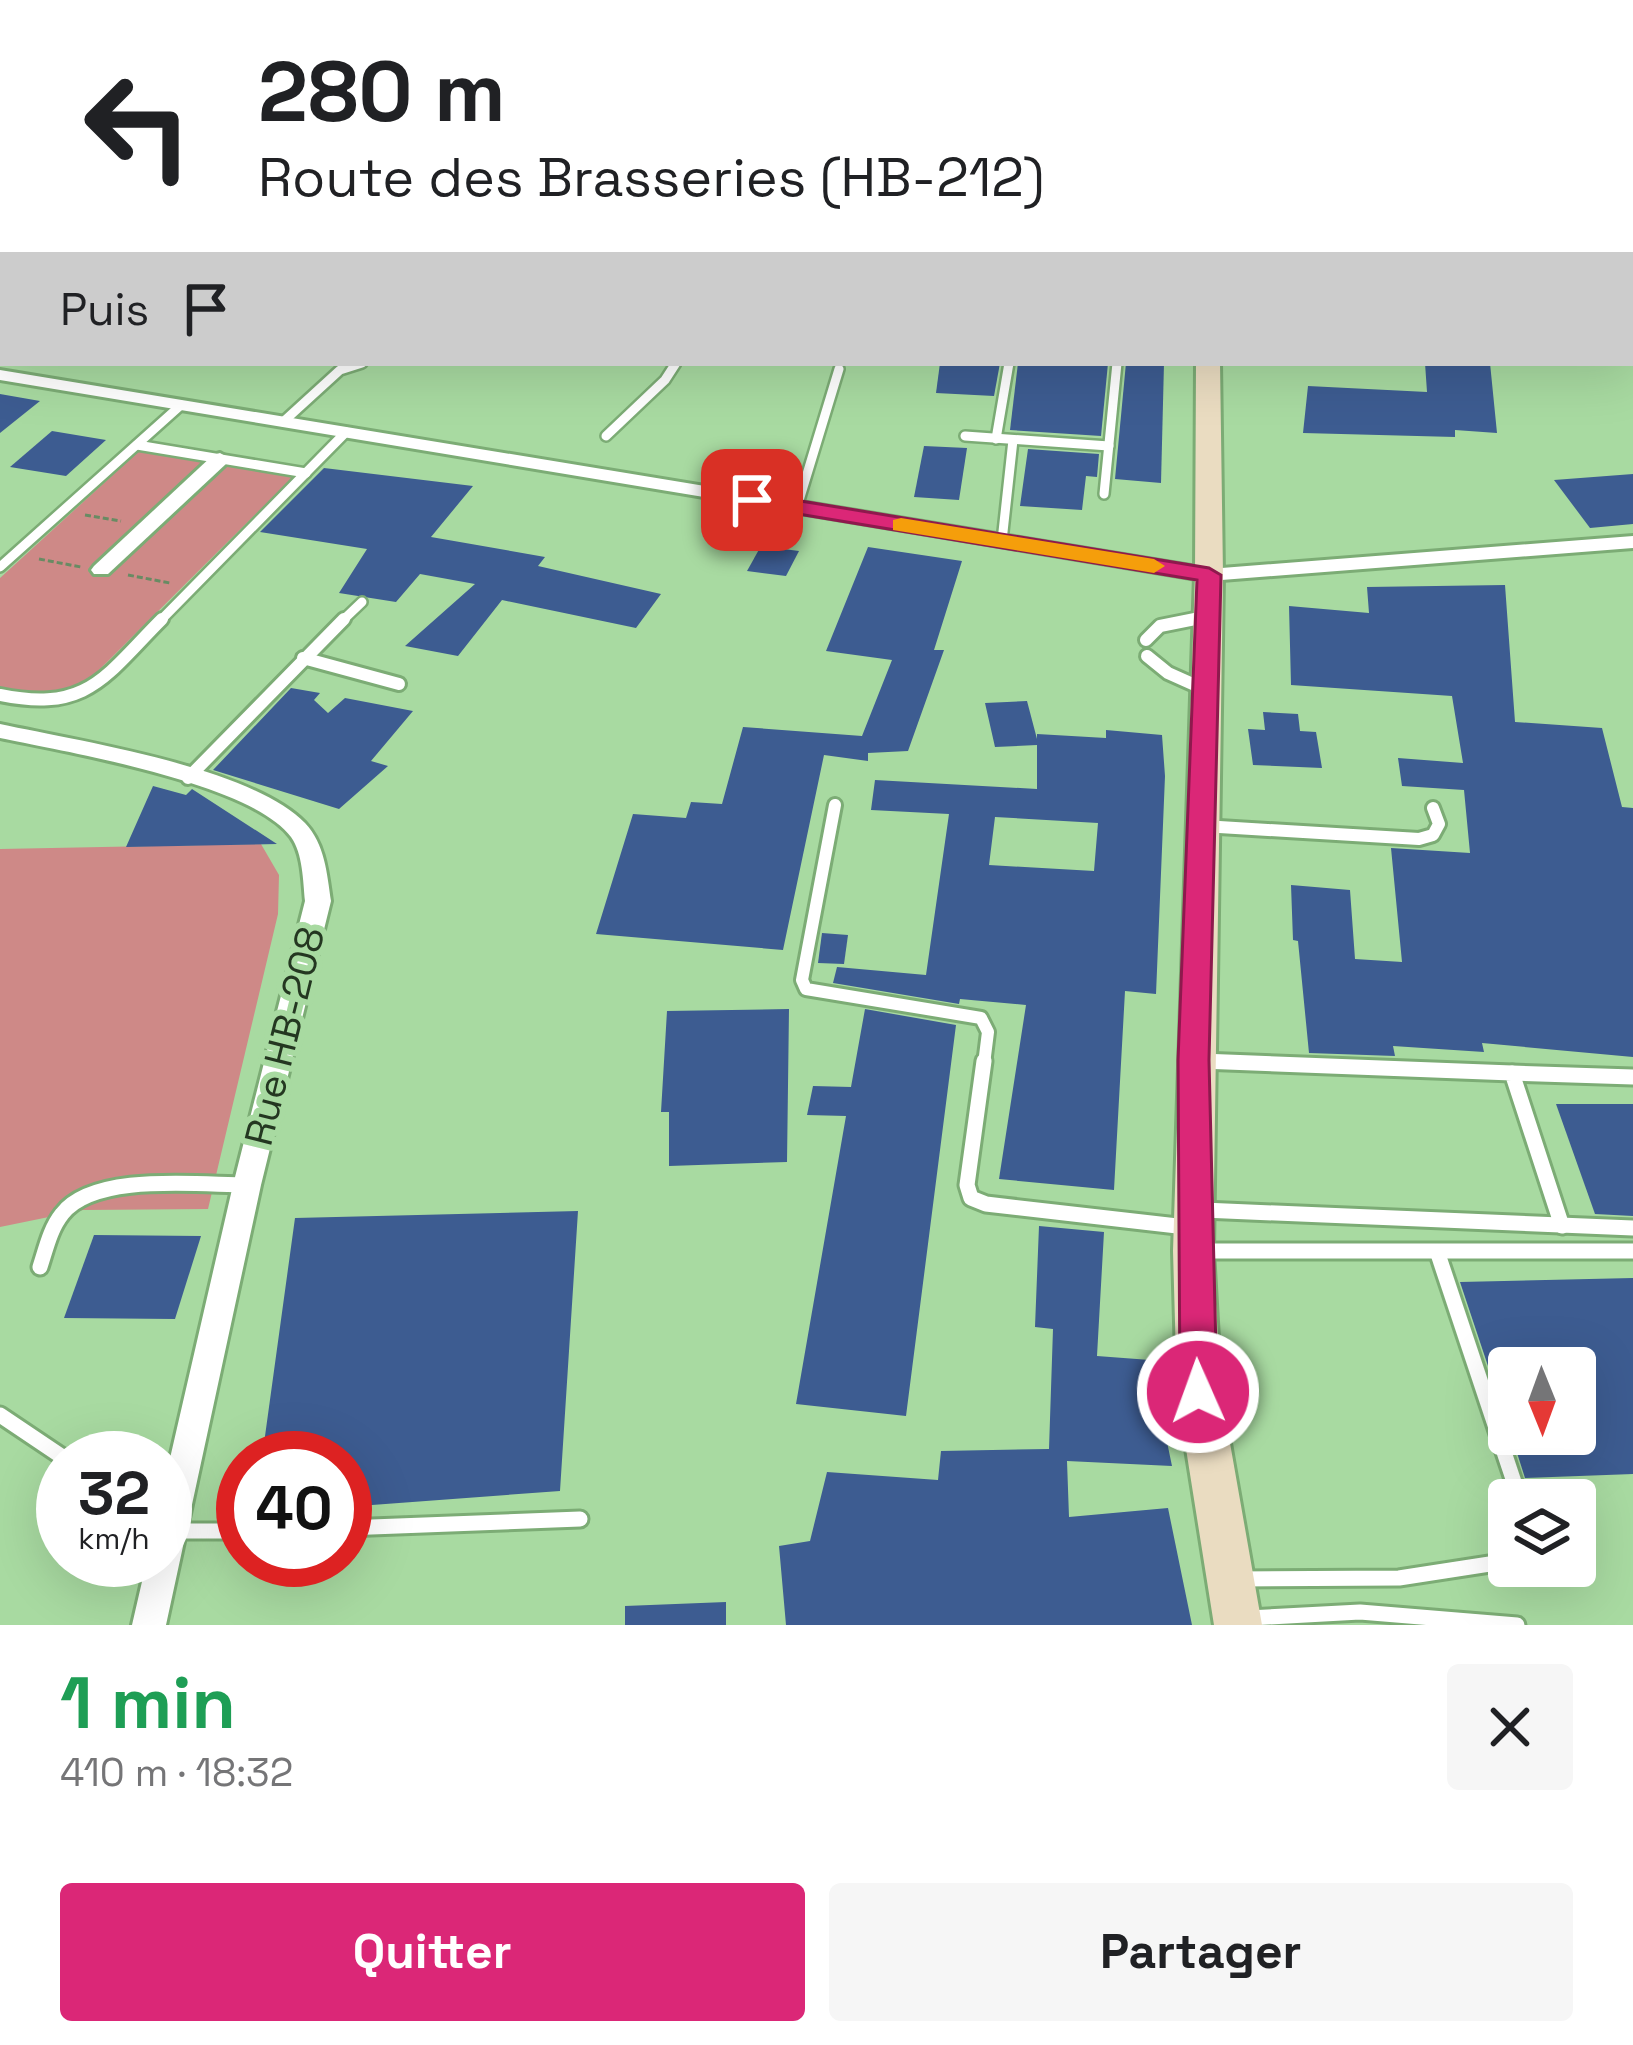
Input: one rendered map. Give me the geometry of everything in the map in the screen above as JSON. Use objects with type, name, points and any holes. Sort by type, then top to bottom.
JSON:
[{"type":"street","points":[[1208,366],[1207,690],[1193,1060],[1193,1229],[1198,1392],[1237,1622]]},
{"type":"street","points":[[0,375],[1209,575],[1633,542]]},
{"type":"street","points":[[101,570],[220,459]]},
{"type":"street","name":"Rue HB-208","points":[[0,731],[242,795],[296,826],[309,848],[318,901],[192,1431]]},
{"type":"street","name":"Rue HB-208","points":[[149,1625],[157,1587]]},
{"type":"lane","points":[[283,422],[340,370],[353,366]]},
{"type":"lane","points":[[606,436],[674,366]]},
{"type":"lane","points":[[996,439],[1008,366]]},
{"type":"lane","points":[[1103,494],[1117,366]]},
{"type":"lane","points":[[797,507],[838,370]]},
{"type":"lane","points":[[0,567],[181,405]]},
{"type":"lane","points":[[0,695],[40,703],[91,691],[346,432]]},
{"type":"lane","points":[[965,436],[1108,446]]},
{"type":"lane","points":[[1002,542],[1013,440]]},
{"type":"lane","points":[[137,445],[306,473]]},
{"type":"lane","points":[[188,778],[362,602]]},
{"type":"lane","points":[[1146,640],[1160,626],[1208,616]]},
{"type":"lane","points":[[1147,656],[1168,673],[1207,690]]},
{"type":"lane","points":[[303,658],[399,684]]},
{"type":"lane","points":[[835,805],[802,980],[806,989],[822,994],[981,1018],[988,1033],[967,1185],[971,1198],[986,1204],[1193,1229],[1438,1254],[1633,1251]]},
{"type":"lane","points":[[1202,826],[1419,839],[1433,835],[1438,824],[1433,808]]},
{"type":"lane","points":[[1193,1060],[1633,1077]]},
{"type":"lane","points":[[1512,1073],[1562,1226]]},
{"type":"lane","points":[[40,1267],[59,1218],[85,1196],[123,1187],[247,1185]]},
{"type":"lane","points":[[1193,1229],[1288,1217],[1633,1228]]},
{"type":"lane","points":[[1438,1254],[1513,1479]]},
{"type":"lane","points":[[0,1415],[36,1439]]},
{"type":"lane","points":[[372,1527],[580,1519]]},
{"type":"lane","points":[[1230,1580],[1399,1577],[1488,1564]]},
{"type":"lane","points":[[1237,1622],[1360,1612],[1517,1625]]},
{"type":"shaded area","points":[[140,450],[293,477],[84,685],[36,695],[0,687],[0,578]]},
{"type":"shaded area","points":[[261,844],[279,875],[278,914],[208,1209],[83,1210],[0,1227],[0,849]]},
{"type":"building","points":[[940,366],[999,366],[994,396],[936,393]]},
{"type":"building","points":[[1018,366],[1108,366],[1101,436],[1010,430]]},
{"type":"building","points":[[1126,366],[1164,366],[1161,483],[1115,479]]},
{"type":"building","points":[[1425,366],[1490,366],[1497,433],[1455,430],[1455,437],[1303,433],[1308,386],[1427,392]]},
{"type":"building","points":[[0,394],[40,401],[0,433]]},
{"type":"building","points":[[52,431],[106,440],[66,476],[10,467]]},
{"type":"building","points":[[924,446],[967,448],[959,500],[914,497]]},
{"type":"building","points":[[1028,449],[1099,454],[1097,477],[1086,476],[1082,510],[1020,506]]},
{"type":"building","points":[[324,468],[473,486],[431,537],[545,557],[538,566],[661,594],[636,628],[502,600],[458,656],[405,646],[475,584],[420,574],[396,602],[339,593],[367,549],[260,532]]},
{"type":"building","points":[[1633,474],[1633,524],[1590,528],[1554,480]]},
{"type":"building","points":[[761,546],[799,551],[786,576],[747,571]]},
{"type":"building","points":[[868,547],[962,561],[934,650],[944,650],[908,751],[868,753],[868,761],[824,755],[783,950],[596,934],[633,814],[686,818],[691,802],[722,804],[743,727],[862,736],[892,660],[826,651]]},
{"type":"building","points":[[1505,585],[1515,722],[1602,728],[1622,807],[1633,808],[1633,1057],[1482,1043],[1484,1052],[1393,1046],[1395,1056],[1309,1053],[1298,941],[1293,940],[1291,885],[1350,890],[1355,959],[1402,962],[1391,848],[1470,853],[1464,790],[1402,786],[1398,758],[1463,763],[1452,696],[1291,685],[1289,606],[1369,613],[1367,587]]},
{"type":"building","points":[[291,688],[320,693],[314,700],[328,713],[345,698],[413,711],[371,761],[388,766],[339,809],[213,770]]},
{"type":"building","points":[[1027,701],[1037,739],[1037,734],[1106,738],[1106,730],[1162,735],[1165,776],[1156,994],[1125,991],[1114,1190],[999,1179],[1026,1005],[960,999],[959,1004],[833,983],[837,967],[926,975],[949,814],[871,810],[875,780],[1037,789],[1037,745],[995,747],[985,703]],"holes":[[[995,817],[1098,823],[1094,871],[989,865]]]},
{"type":"building","points":[[1263,712],[1298,714],[1300,731],[1316,732],[1322,768],[1253,765],[1248,729],[1265,730]]},
{"type":"building","points":[[153,786],[186,795],[192,789],[277,844],[126,847]]},
{"type":"building","points":[[822,933],[848,935],[844,964],[818,963]]},
{"type":"building","points":[[789,1009],[787,1162],[669,1166],[669,1112],[661,1112],[667,1011]]},
{"type":"building","points":[[865,1009],[956,1025],[906,1416],[796,1404],[846,1116],[807,1115],[813,1086],[851,1087]]},
{"type":"building","points":[[1556,1104],[1633,1104],[1633,1216],[1595,1214]]},
{"type":"building","points":[[578,1211],[560,1491],[372,1505],[372,1431],[266,1431],[295,1218]]},
{"type":"building","points":[[1039,1226],[1104,1232],[1097,1356],[1150,1360],[1172,1466],[1067,1461],[1069,1517],[1168,1508],[1192,1625],[786,1625],[779,1546],[810,1541],[827,1472],[938,1480],[941,1451],[1049,1449],[1053,1329],[1035,1327]]},
{"type":"building","points":[[94,1235],[201,1236],[175,1319],[64,1318]]},
{"type":"building","points":[[1633,1278],[1633,1474],[1525,1478],[1518,1455],[1596,1455],[1596,1347],[1488,1347],[1488,1366],[1460,1282]]},
{"type":"building","points":[[726,1602],[726,1625],[625,1625],[625,1606]]},
{"type":"slow traffic","points":[[901,525],[1154,566]]},
{"type":"route","points":[[752,500],[1209,575],[1193,1060],[1198,1392]]}]
